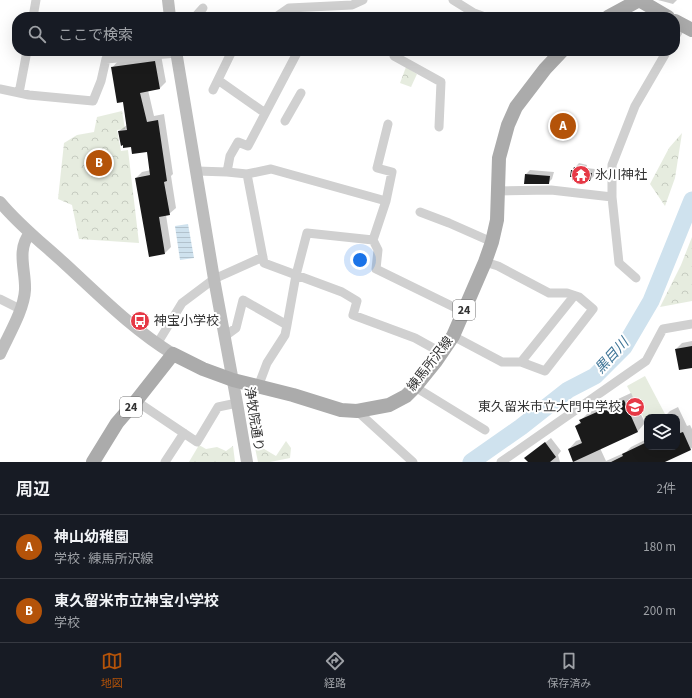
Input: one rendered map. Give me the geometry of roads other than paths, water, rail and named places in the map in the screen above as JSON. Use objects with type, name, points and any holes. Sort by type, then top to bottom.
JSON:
[{"type":"main road","points":[[617,12],[639,0],[659,12]]},
{"type":"main road","name":"練馬所沢線","points":[[172,354],[203,369],[233,380],[294,395],[341,410],[357,411],[391,404],[406,396],[415,388],[442,353],[453,336],[464,312],[492,242],[497,220],[499,158],[508,126],[516,107],[545,69],[557,56]]},
{"type":"main road","name":"24","points":[[93,462],[117,423],[172,354]]},
{"type":"street","points":[[34,12],[36,0]]},
{"type":"street","points":[[168,0],[169,12]]},
{"type":"street","points":[[283,12],[289,8],[352,5],[363,0]]},
{"type":"street","points":[[457,1],[473,12]]},
{"type":"street","points":[[200,12],[204,8]]},
{"type":"street","points":[[19,93],[26,56]]},
{"type":"street","points":[[0,90],[93,101],[101,81],[106,60],[141,56]]},
{"type":"street","name":"浄牧院通り","points":[[177,56],[214,279],[247,462]]},
{"type":"street","points":[[213,90],[230,56]]},
{"type":"street","points":[[227,172],[230,156],[238,142],[248,146],[295,56]]},
{"type":"street","points":[[394,56],[442,82],[439,127]]},
{"type":"street","points":[[636,278],[619,263],[612,197],[612,165],[635,106],[664,56]]},
{"type":"street","points":[[218,80],[265,112]]},
{"type":"street","points":[[285,121],[300,93]]},
{"type":"street","points":[[388,124],[377,168],[392,172],[386,201],[373,240],[378,250],[376,269],[464,312]]},
{"type":"street","points":[[197,171],[247,174],[271,169],[386,201]]},
{"type":"street","points":[[247,174],[264,263],[342,292],[357,301],[353,315],[415,338],[442,353]]},
{"type":"street","points":[[497,191],[551,190],[612,197]]},
{"type":"street","points":[[0,202],[30,233],[128,322],[172,354]]},
{"type":"street","points":[[420,212],[492,242]]},
{"type":"street","points":[[0,354],[20,309],[25,291],[22,247],[30,233]]},
{"type":"street","points":[[258,387],[267,363],[284,335],[296,275],[307,233],[373,240]]},
{"type":"street","points":[[157,344],[182,303],[214,279],[263,257]]},
{"type":"street","points":[[453,336],[502,362],[521,362],[545,371],[593,309],[579,297],[567,293],[549,293],[498,266],[485,262]]},
{"type":"street","points":[[521,362],[574,296]]},
{"type":"street","points":[[0,299],[20,309]]},
{"type":"street","points":[[225,336],[236,328],[243,300],[287,325]]},
{"type":"street","points":[[501,462],[646,361],[663,329],[692,324]]},
{"type":"street","points":[[415,388],[485,430]]},
{"type":"street","points":[[136,401],[197,442],[218,407],[237,403]]},
{"type":"street","points":[[357,411],[413,462]]},
{"type":"street","points":[[165,462],[184,433]]},
{"type":"water","points":[[188,224],[194,258],[180,260],[175,226]]},
{"type":"waterway","name":"黒目川","points":[[471,462],[521,427],[568,390],[595,376],[624,347],[651,301],[692,200]]},
{"type":"place","name":"神山幼稚園","points":[[563,126]]},
{"type":"place","name":"東久留米市立神宝小学校","points":[[99,163]]},
{"type":"place","name":"氷川神社","points":[[581,175]]},
{"type":"place","name":"神宝小学校","points":[[140,321]]},
{"type":"place","name":"東久留米市立大門中学校","points":[[635,407]]}]
